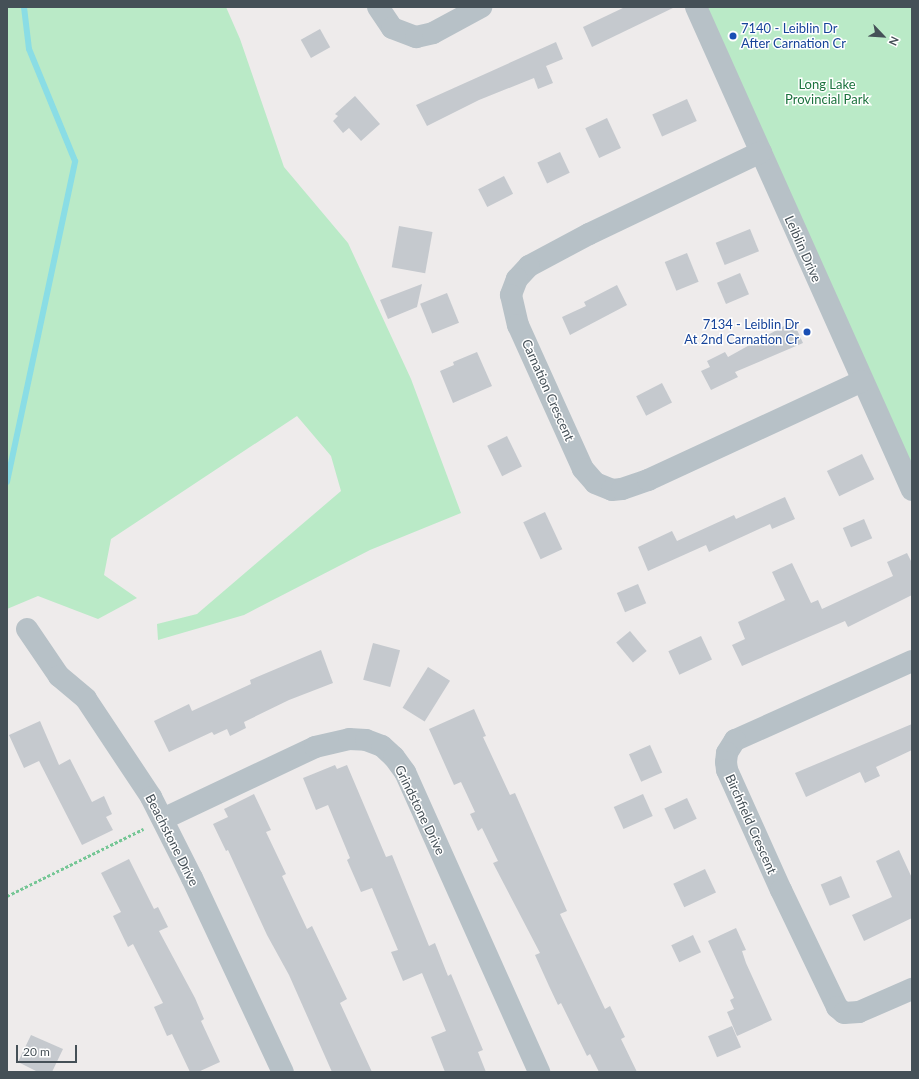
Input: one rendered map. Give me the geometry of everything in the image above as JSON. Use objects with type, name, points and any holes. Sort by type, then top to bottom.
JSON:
[{"type":"street","points":[[378,7],[392,28],[406,36],[416,37],[433,33],[481,7]]},
{"type":"street","name":"Leiblin Drive","points":[[696,7],[912,490]]},
{"type":"street","name":"Carnation Crescent","points":[[760,152],[589,234],[529,266],[517,279],[511,295],[512,309],[518,325],[583,468],[595,483],[612,490],[622,489],[648,480],[862,381]]},
{"type":"street","name":"Beachstone Drive","points":[[27,629],[60,676],[86,699],[130,762],[163,819],[283,1072]]},
{"type":"street","name":"Birchfield Crescent","points":[[912,661],[735,740],[727,753],[726,762],[727,770],[781,890],[837,1007],[844,1013],[860,1012],[912,989]]},
{"type":"street","name":"Grindstone Drive","points":[[163,819],[315,746],[349,739],[366,740],[382,746],[394,757],[404,772],[539,1072]]},
{"type":"path","points":[[7,896],[163,819]]},
{"type":"green space","points":[[7,7],[226,7],[240,39],[284,167],[348,243],[411,379],[461,513],[370,550],[244,615],[158,640],[157,624],[197,614],[341,491],[331,456],[297,416],[111,539],[104,575],[137,598],[98,619],[38,596],[7,609]]},
{"type":"green space","name":"Long Lake Provincial Park","points":[[696,7],[912,7],[912,490]]},
{"type":"building","points":[[625,7],[675,7],[592,47],[583,27]]},
{"type":"building","points":[[320,29],[330,47],[311,58],[301,40]]},
{"type":"building","points":[[556,42],[563,59],[546,66],[553,83],[538,89],[534,78],[479,100],[427,126],[416,105]]},
{"type":"building","points":[[355,96],[380,124],[361,141],[349,128],[343,133],[333,121],[338,116],[335,114]]},
{"type":"building","points":[[687,99],[697,121],[662,136],[652,114]]},
{"type":"building","points":[[607,118],[621,148],[599,158],[585,128]]},
{"type":"building","points":[[560,152],[570,173],[547,183],[537,163]]},
{"type":"building","points":[[504,176],[513,194],[487,207],[478,189]]},
{"type":"building","points":[[399,226],[432,232],[425,273],[392,267]]},
{"type":"building","points":[[750,229],[759,251],[725,265],[716,243]]},
{"type":"building","points":[[687,253],[699,282],[676,291],[665,262]]},
{"type":"building","points":[[740,273],[749,294],[726,304],[717,283]]},
{"type":"building","points":[[422,284],[417,307],[388,319],[380,300]]},
{"type":"building","points":[[617,285],[627,305],[570,335],[562,317],[586,306],[584,302]]},
{"type":"building","points":[[447,293],[459,323],[432,334],[420,304]]},
{"type":"building","points":[[793,321],[803,343],[735,372],[738,377],[711,390],[701,371],[710,367],[707,361],[725,352],[728,357]]},
{"type":"building","points":[[477,352],[492,386],[453,403],[440,371],[454,365],[453,362]]},
{"type":"building","points":[[662,383],[672,403],[646,416],[636,396]]},
{"type":"building","points":[[507,436],[522,467],[502,476],[487,446]]},
{"type":"building","points":[[862,454],[874,479],[839,496],[827,471]]},
{"type":"building","points":[[785,497],[795,519],[772,529],[770,524],[709,552],[706,545],[648,571],[638,547],[672,531],[677,541],[734,515],[736,519]]},
{"type":"building","points":[[545,512],[562,549],[541,559],[523,522]]},
{"type":"building","points":[[864,519],[872,538],[851,547],[843,528]]},
{"type":"building","points":[[907,553],[912,563],[912,595],[848,627],[845,621],[742,666],[732,645],[745,639],[738,622],[785,600],[772,572],[792,563],[811,603],[818,600],[822,609],[893,576],[887,562]]},
{"type":"building","points":[[638,584],[646,603],[625,612],[617,593]]},
{"type":"building","points":[[630,631],[647,651],[633,662],[616,643]]},
{"type":"building","points":[[701,636],[712,660],[679,675],[668,651]]},
{"type":"building","points":[[373,643],[400,650],[390,687],[363,680]]},
{"type":"building","points":[[321,650],[333,683],[289,700],[244,722],[246,728],[230,736],[227,729],[214,735],[212,732],[169,752],[154,721],[189,704],[192,711],[251,684],[250,680]]},
{"type":"building","points":[[428,667],[450,681],[425,721],[403,708]]},
{"type":"building","points":[[474,709],[486,736],[483,737],[510,795],[515,793],[567,911],[560,914],[605,1009],[610,1006],[625,1037],[621,1039],[637,1072],[599,1072],[590,1054],[587,1056],[561,1003],[558,1005],[549,986],[535,955],[540,953],[493,863],[498,861],[482,828],[478,831],[470,814],[475,812],[461,782],[454,785],[429,729]]},
{"type":"building","points":[[40,721],[59,765],[70,759],[92,802],[104,796],[112,814],[106,817],[113,830],[82,845],[39,761],[24,768],[9,735]]},
{"type":"building","points":[[912,724],[912,750],[876,767],[880,776],[865,783],[860,772],[806,797],[795,773]]},
{"type":"building","points":[[650,745],[662,772],[641,782],[629,754]]},
{"type":"building","points":[[335,765],[337,769],[347,765],[386,857],[392,855],[429,946],[435,943],[448,976],[451,974],[483,1050],[478,1052],[486,1072],[445,1072],[431,1037],[446,1031],[422,973],[403,981],[391,952],[398,950],[372,888],[361,892],[347,860],[350,858],[328,805],[316,810],[303,778]]},
{"type":"building","points":[[254,794],[271,830],[266,832],[286,874],[282,876],[307,929],[312,926],[347,999],[340,1003],[372,1072],[332,1072],[289,975],[267,935],[228,850],[226,851],[213,824],[228,817],[224,809]]},
{"type":"building","points":[[643,794],[653,816],[624,829],[614,807]]},
{"type":"building","points":[[687,798],[697,819],[674,829],[664,809]]},
{"type":"building","points":[[899,850],[912,878],[912,918],[864,941],[852,915],[892,897],[876,861]]},
{"type":"building","points":[[129,859],[154,909],[158,907],[168,927],[159,931],[195,998],[204,1019],[201,1021],[220,1062],[198,1072],[190,1072],[172,1034],[167,1036],[154,1007],[163,1003],[133,944],[128,947],[113,916],[121,912],[101,873]]},
{"type":"building","points":[[705,869],[716,893],[684,907],[673,884]]},
{"type":"building","points":[[841,876],[850,897],[830,906],[821,885]]},
{"type":"building","points":[[736,928],[746,950],[742,951],[746,963],[772,1020],[737,1036],[727,1012],[734,1009],[730,1000],[734,998],[708,941]]},
{"type":"building","points":[[693,935],[701,952],[679,962],[671,945]]},
{"type":"building","points":[[732,1026],[741,1047],[717,1057],[708,1036]]},
{"type":"building","points":[[31,1035],[63,1049],[52,1072],[38,1072],[18,1062]]},
{"type":"waterway","points":[[7,482],[75,161],[29,49],[24,7]]},
{"type":"place","name":"7140 - Leiblin Dr After Carnation Cr","points":[[733,36]]},
{"type":"place","name":"7134 - Leiblin Dr At 2nd Carnation Cr","points":[[807,332]]}]
